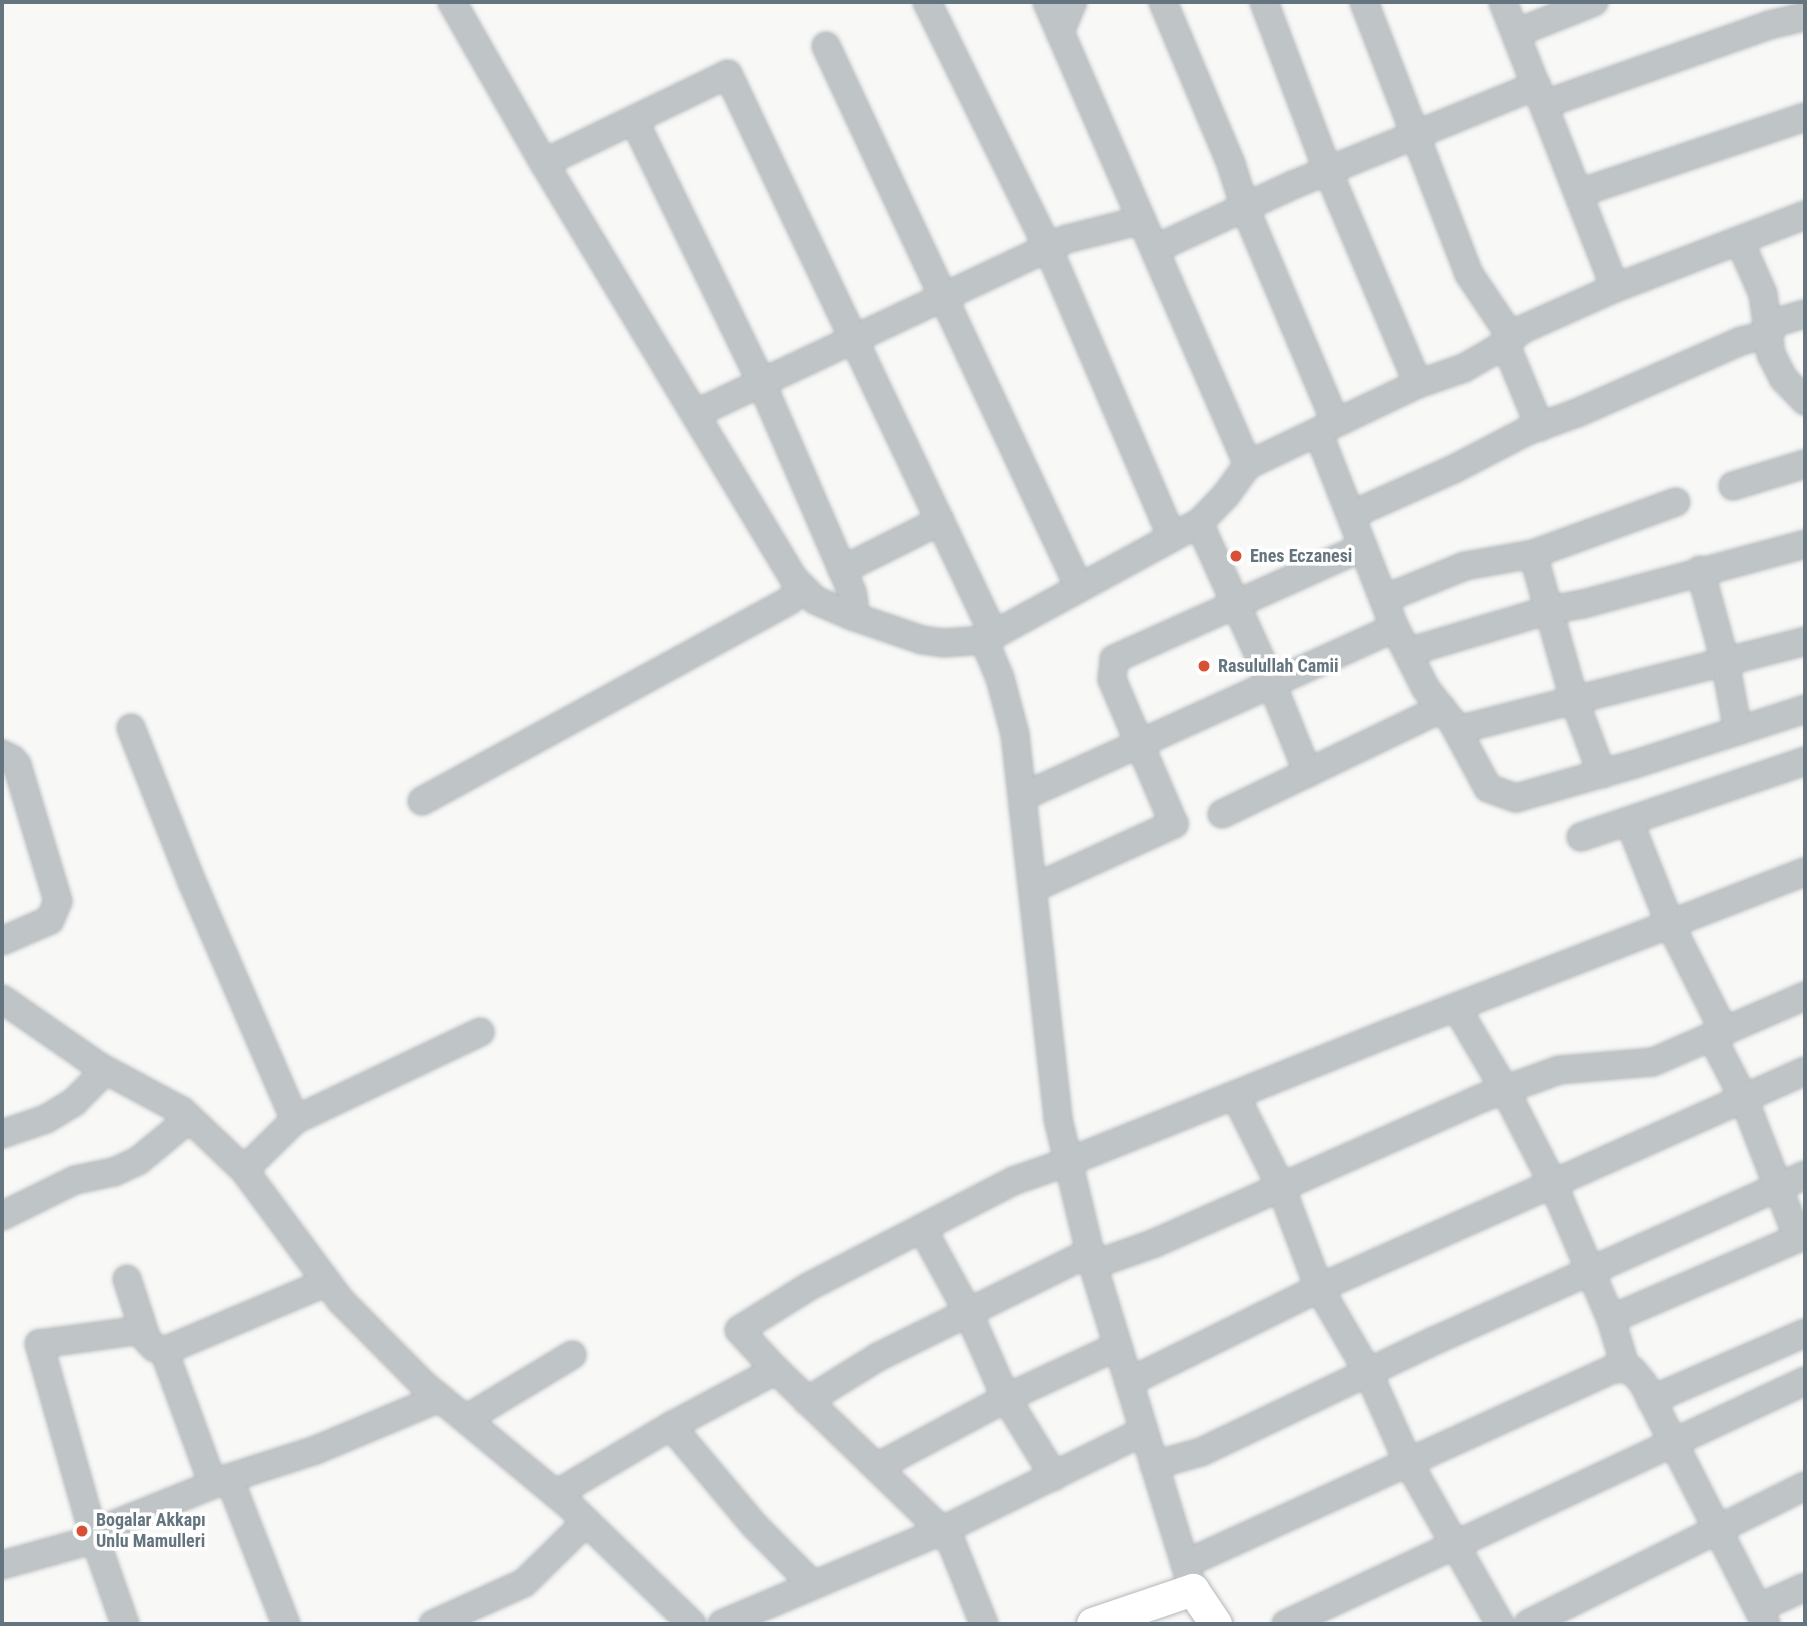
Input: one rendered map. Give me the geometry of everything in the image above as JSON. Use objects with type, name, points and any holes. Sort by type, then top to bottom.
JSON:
[{"type":"main road","points":[[1093,1624],[1199,1596]]},
{"type":"street","points":[[452,2],[544,163],[802,589],[815,600],[852,616],[922,640],[943,643],[989,637],[1199,523],[1226,495],[1248,465],[1418,384],[1464,368],[1523,329],[1615,288],[1805,215]]},
{"type":"street","points":[[928,2],[1048,248],[1172,537]]},
{"type":"street","points":[[1047,2],[1248,465]]},
{"type":"street","points":[[1060,32],[1073,2]]},
{"type":"street","points":[[1163,2],[1231,164],[1327,427],[1351,515],[1395,628],[1426,689],[1449,719],[1488,788],[1516,798],[1602,774],[1805,709]]},
{"type":"street","points":[[1264,2],[1328,171],[1418,384]]},
{"type":"street","points":[[1364,2],[1469,274],[1508,340],[1540,427]]},
{"type":"street","points":[[1503,2],[1615,288]]},
{"type":"street","points":[[1516,33],[1594,2]]},
{"type":"street","points":[[1155,249],[1415,135],[1769,25],[1802,18]]},
{"type":"street","points":[[826,46],[1079,587]]},
{"type":"street","points":[[544,163],[728,74],[940,521],[989,637],[1015,734],[1058,1119],[1091,1259],[1154,1465],[1199,1596],[1408,1462],[1615,1368],[1632,1370],[1651,1399],[1760,1619],[1805,1587]]},
{"type":"street","points":[[1579,193],[1805,117]]},
{"type":"street","points":[[634,120],[762,383],[854,597],[852,616]]},
{"type":"street","points":[[697,413],[1067,239],[1142,220]]},
{"type":"street","points":[[1740,242],[1763,294],[1772,354],[1783,378],[1803,395]]},
{"type":"street","points":[[1351,515],[1540,427],[1805,314]]},
{"type":"street","points":[[1733,486],[1805,464]]},
{"type":"street","points":[[1384,599],[1465,566],[1533,554],[1676,502]]},
{"type":"street","points":[[842,570],[940,521]]},
{"type":"street","points":[[1199,523],[1272,684],[1308,773]]},
{"type":"street","points":[[1408,653],[1549,610],[1583,604],[1700,570],[1805,544]]},
{"type":"street","points":[[1033,885],[1047,882],[1174,824],[1112,679],[1114,659],[1363,547]]},
{"type":"street","points":[[1533,554],[1575,702],[1602,774]]},
{"type":"street","points":[[1700,570],[1724,661],[1738,731]]},
{"type":"street","points":[[422,801],[790,600],[802,589]]},
{"type":"street","points":[[1024,796],[1395,628]]},
{"type":"street","points":[[1222,814],[1308,773],[1449,719],[1575,702],[1805,641]]},
{"type":"street","points":[[131,728],[192,882],[295,1120]]},
{"type":"street","points":[[2,754],[17,765],[58,901],[50,920],[2,941]]},
{"type":"street","points":[[1581,837],[1805,761]]},
{"type":"street","points":[[1611,1319],[1802,1236],[1629,821]]},
{"type":"street","points":[[984,1624],[952,1544],[739,1330],[808,1287],[1013,1181],[1069,1162],[1456,1007],[1805,873]]},
{"type":"street","points":[[807,1401],[878,1357],[968,1312],[1091,1259],[1155,1243],[1505,1090],[1559,1070],[1653,1062],[1805,996]]},
{"type":"street","points":[[2,999],[106,1070],[190,1118],[244,1170],[341,1301],[440,1398],[556,1494],[692,1624]]},
{"type":"street","points":[[1456,1007],[1505,1090],[1553,1184],[1611,1319],[1626,1370]]},
{"type":"street","points":[[244,1170],[295,1120],[480,1032]]},
{"type":"street","points":[[2,1134],[46,1119],[74,1102],[106,1070]]},
{"type":"street","points":[[1129,1382],[1319,1288],[1805,1071]]},
{"type":"street","points":[[1235,1095],[1281,1187],[1319,1288],[1368,1372],[1408,1462],[1500,1624]]},
{"type":"street","points":[[2,1216],[75,1180],[114,1172],[138,1161],[190,1118]]},
{"type":"street","points":[[1154,1465],[1201,1452],[1368,1372],[1805,1175]]},
{"type":"street","points":[[922,1228],[968,1312],[1006,1398],[1054,1476]]},
{"type":"street","points":[[127,1279],[143,1330],[155,1348],[164,1351],[327,1282]]},
{"type":"street","points":[[125,1624],[94,1536],[39,1344],[143,1330]]},
{"type":"street","points":[[1651,1399],[1805,1333]]},
{"type":"street","points":[[877,1467],[1006,1398],[1118,1346]]},
{"type":"street","points":[[164,1351],[286,1624]]},
{"type":"street","points":[[466,1419],[572,1355]]},
{"type":"street","points":[[556,1494],[671,1426],[776,1370]]},
{"type":"street","points":[[1286,1624],[1454,1543],[1805,1381]]},
{"type":"street","points":[[2,1565],[94,1536],[221,1481],[316,1450],[440,1398]]},
{"type":"street","points":[[671,1426],[754,1525],[813,1585]]},
{"type":"street","points":[[722,1624],[941,1531],[1144,1431]]},
{"type":"street","points":[[1528,1624],[1805,1486]]},
{"type":"street","points":[[432,1624],[524,1583],[586,1522]]},
{"type":"place","name":"Enes Eczanesi","points":[[1236,556]]},
{"type":"place","name":"Rasulullah Camii","points":[[1204,666]]},
{"type":"place","name":"Bogalar Akkapı Unlu Mamulleri","points":[[82,1531]]}]
